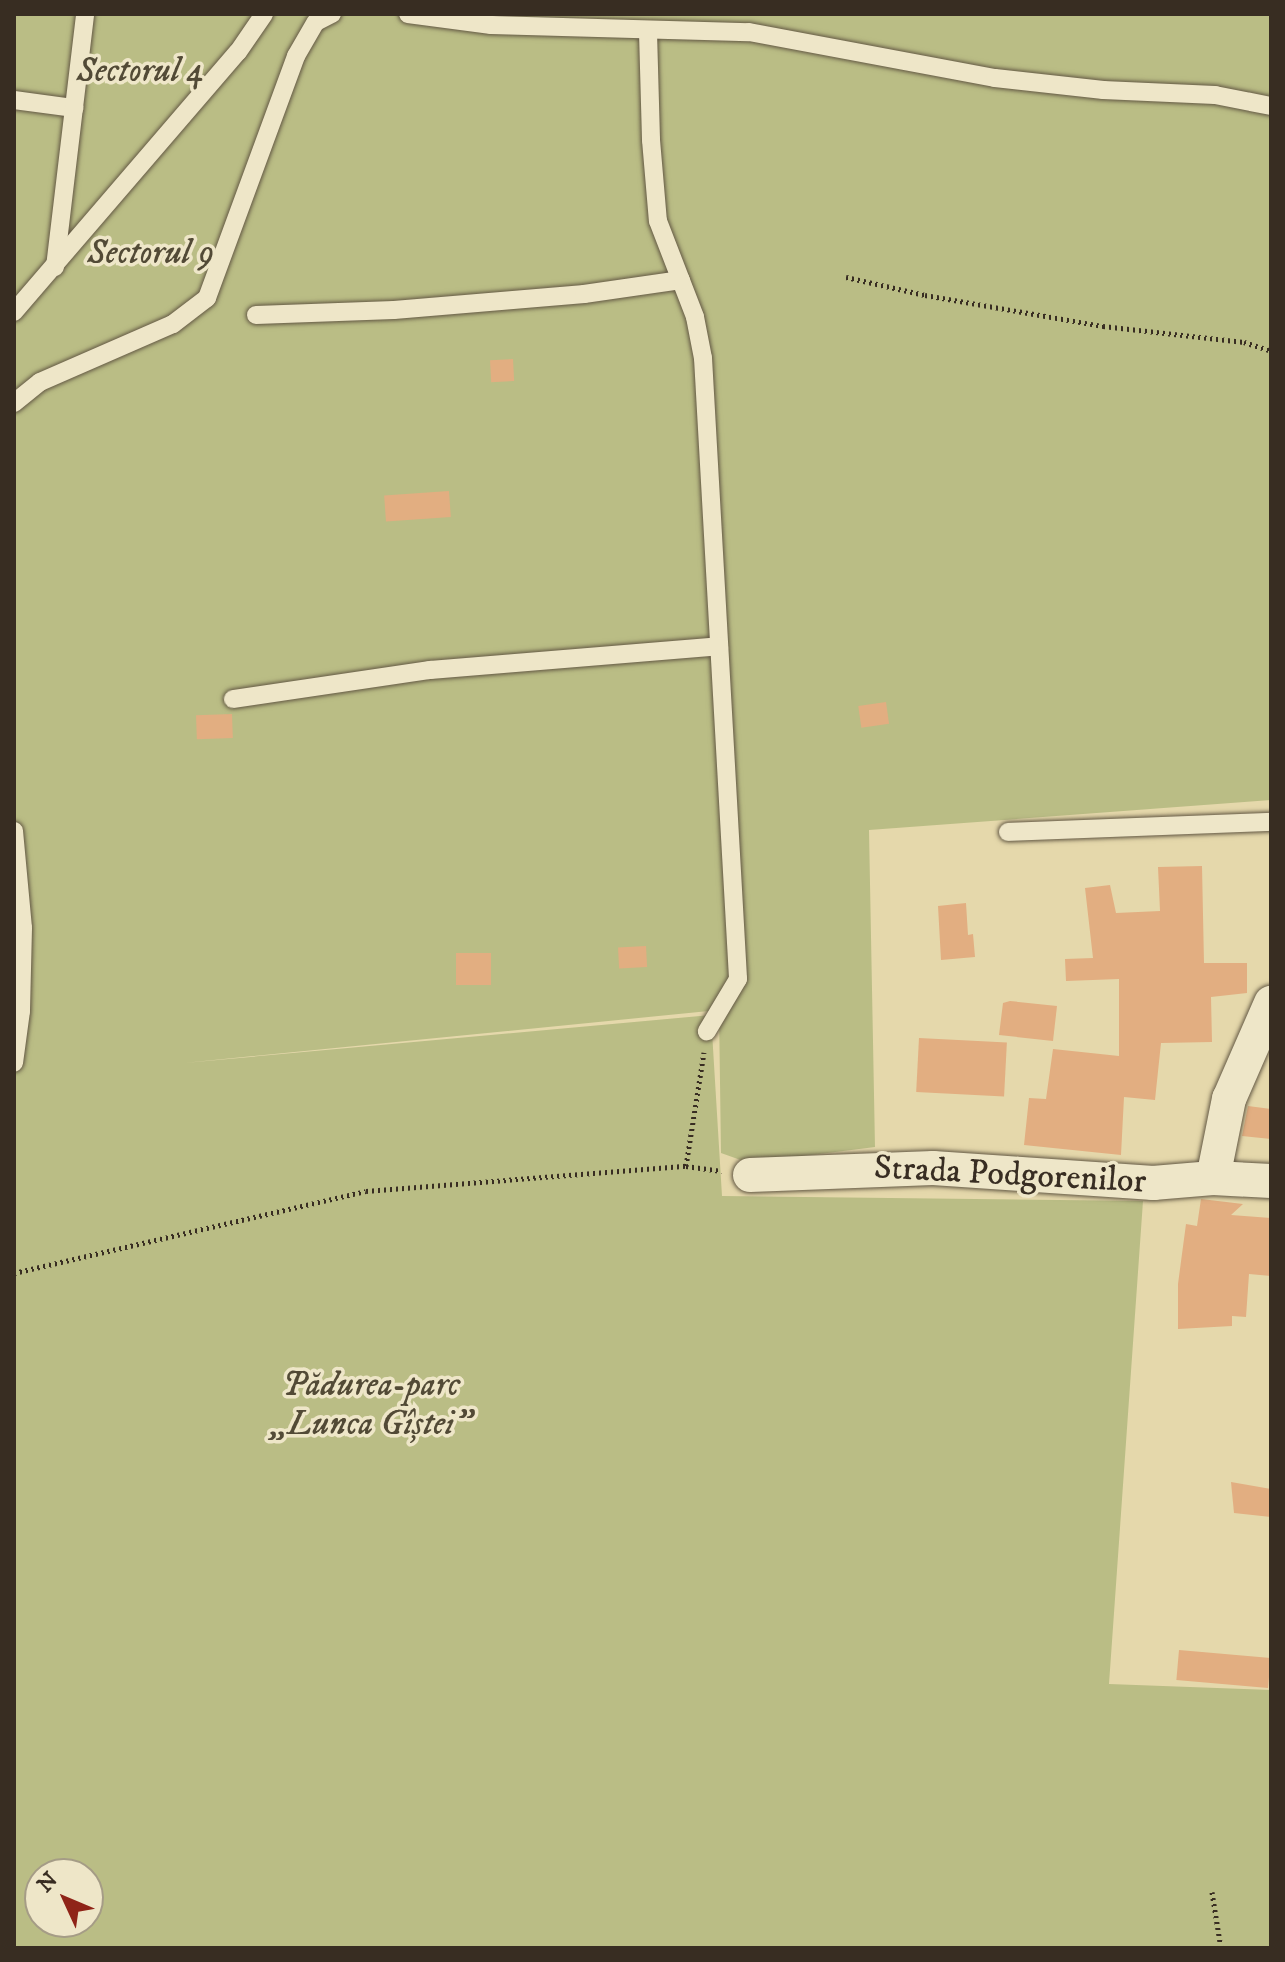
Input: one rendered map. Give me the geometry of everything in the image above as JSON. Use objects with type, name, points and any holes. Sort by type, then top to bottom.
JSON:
[{"type":"street","points":[[1213,1178],[1229,1099],[1271,1003]]},
{"type":"street","name":"Strada Podgorenilor","points":[[750,1175],[933,1168],[1153,1183],[1213,1178],[1271,1181]]},
{"type":"lane","points":[[55,267],[85,14]]},
{"type":"lane","points":[[14,312],[238,52],[264,14]]},
{"type":"lane","points":[[14,403],[40,382],[173,324],[207,298],[296,56],[316,22],[332,14]]},
{"type":"lane","points":[[408,14],[491,25],[648,32],[749,32],[995,78],[1103,90],[1215,95],[1271,106]]},
{"type":"lane","points":[[648,32],[651,140],[658,221],[695,317],[703,358],[738,979],[707,1031]]},
{"type":"lane","points":[[14,100],[74,108]]},
{"type":"lane","points":[[256,315],[394,310],[584,294],[681,280]]},
{"type":"lane","points":[[233,699],[430,670],[719,646]]},
{"type":"lane","points":[[1008,832],[1271,822]]},
{"type":"lane","points":[[14,831],[23,928],[21,1011],[14,1063]]},
{"type":"path","points":[[846,277],[925,295],[1103,326],[1244,342],[1271,351]]},
{"type":"path","points":[[686,1166],[707,1031]]},
{"type":"path","points":[[14,1273],[366,1191],[686,1166],[750,1175]]},
{"type":"path","points":[[1212,1892],[1221,1948]]},
{"type":"green space","points":[[14,14],[1271,14],[1271,800],[869,830],[875,1147],[749,1163],[721,1153],[719,1010],[184,1063],[711,1015],[722,1196],[1143,1201],[1109,1684],[1271,1690],[1271,1948],[14,1948]]},
{"type":"building","points":[[513,359],[514,381],[491,382],[490,360]]},
{"type":"building","points":[[449,491],[451,517],[386,521],[384,496]]},
{"type":"building","points":[[886,702],[889,724],[861,728],[858,706]]},
{"type":"building","points":[[232,714],[233,738],[197,739],[196,715]]},
{"type":"building","points":[[1202,866],[1204,963],[1247,963],[1247,993],[1211,997],[1212,1042],[1161,1043],[1155,1100],[1124,1097],[1121,1155],[1024,1145],[1029,1098],[1046,1099],[1053,1049],[1119,1056],[1119,979],[1066,981],[1065,959],[1093,958],[1085,888],[1110,885],[1116,913],[1160,911],[1158,867]]},
{"type":"building","points":[[966,903],[968,935],[973,934],[975,957],[941,960],[938,906]]},
{"type":"building","points":[[646,946],[647,967],[619,968],[618,947]]},
{"type":"building","points":[[456,953],[491,953],[491,985],[456,985]]},
{"type":"building","points":[[1003,1003],[1057,1006],[1053,1041],[999,1035]]},
{"type":"building","points":[[919,1038],[1007,1043],[1004,1097],[916,1092]]},
{"type":"building","points":[[1248,1106],[1271,1109],[1271,1139],[1242,1136]]},
{"type":"building","points":[[1201,1199],[1243,1204],[1231,1215],[1271,1218],[1271,1276],[1249,1274],[1246,1317],[1232,1316],[1232,1326],[1178,1329],[1178,1284],[1186,1224],[1197,1226]]},
{"type":"building","points":[[1231,1482],[1271,1489],[1271,1517],[1234,1513]]},
{"type":"building","points":[[1179,1650],[1271,1658],[1268,1688],[1176,1680]]},
{"type":"park label","name":"Sectorul 4","points":[[140,72]]},
{"type":"park label","name":"Sectorul 9","points":[[151,254]]},
{"type":"park label","name":"Pădurea-parc „Lunca Gîștei”","points":[[371,1404]]}]
